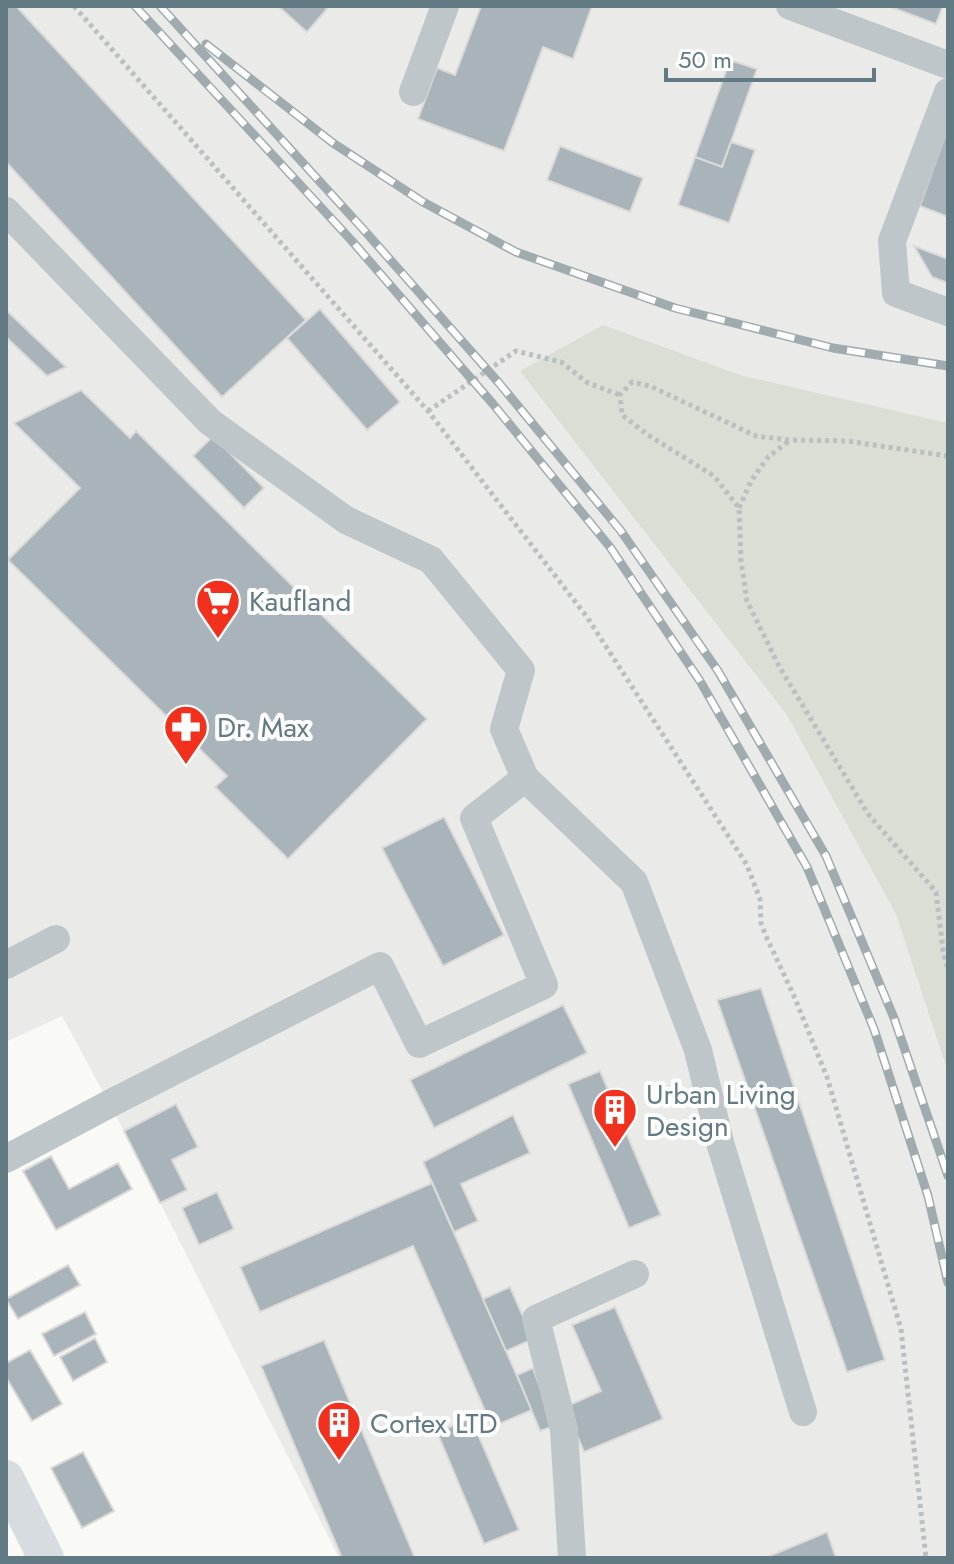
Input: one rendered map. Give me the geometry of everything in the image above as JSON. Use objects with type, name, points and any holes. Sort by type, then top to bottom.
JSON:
[{"type":"main road","points":[[6,1478],[46,1558]]},
{"type":"lane","points":[[413,92],[445,6]]},
{"type":"lane","points":[[790,6],[948,65]]},
{"type":"lane","points":[[948,92],[892,241],[896,293],[948,312]]},
{"type":"lane","points":[[6,211],[210,422],[346,520],[431,560],[521,670],[504,729],[525,778],[634,882],[698,1050],[721,1146],[803,1412]]},
{"type":"lane","points":[[6,1159],[380,966],[419,1044],[544,985],[474,818],[525,778]]},
{"type":"lane","points":[[6,965],[56,939]]},
{"type":"lane","points":[[572,1558],[564,1430],[536,1319],[635,1274]]},
{"type":"path","points":[[74,6],[428,411],[587,617],[747,865],[760,899],[761,923],[765,934],[827,1077],[901,1329],[926,1558]]},
{"type":"path","points":[[428,411],[516,351],[561,362],[588,383],[620,395]]},
{"type":"path","points":[[739,508],[714,476],[622,415],[620,395],[632,382],[650,386],[756,436],[847,441],[948,456]]},
{"type":"path","points":[[789,440],[768,457],[751,481],[739,508],[741,560],[747,601],[779,666],[868,814],[936,892],[948,969]]},
{"type":"shaded area","points":[[6,6],[948,6],[948,1558],[339,1558],[124,1131],[62,1016],[6,1042]]},
{"type":"shaded area","points":[[603,325],[743,376],[948,423],[948,1072],[896,914],[787,715],[520,371]]},
{"type":"building","points":[[6,6],[16,6],[306,320],[222,397],[6,162]]},
{"type":"building","points":[[278,6],[324,6],[327,9],[307,32]]},
{"type":"building","points":[[481,6],[592,6],[573,59],[543,47],[504,151],[418,119],[437,68],[455,75]]},
{"type":"building","points":[[888,6],[943,6],[936,24]]},
{"type":"building","points":[[730,60],[757,69],[722,167],[695,157]]},
{"type":"building","points":[[948,127],[948,217],[920,206]]},
{"type":"building","points":[[731,142],[755,150],[729,223],[678,205],[695,157],[722,167]]},
{"type":"building","points":[[560,146],[643,178],[630,212],[547,180]]},
{"type":"building","points":[[914,246],[948,259],[948,283],[932,277]]},
{"type":"building","points":[[320,309],[400,402],[367,430],[287,338]]},
{"type":"building","points":[[6,310],[66,367],[47,376],[6,337]]},
{"type":"building","name":"Kaufland","points":[[81,390],[130,438],[136,431],[427,719],[288,859],[215,787],[227,776],[8,560],[80,488],[14,423]]},
{"type":"building","points":[[213,436],[264,488],[244,508],[193,456]]},
{"type":"building","points":[[444,817],[504,935],[443,966],[382,848]]},
{"type":"building","points":[[761,988],[885,1360],[847,1372],[717,1000]]},
{"type":"building","points":[[563,1005],[587,1053],[434,1128],[410,1080]]},
{"type":"building","name":"Urban Living Design","points":[[600,1071],[661,1215],[629,1228],[568,1084]]},
{"type":"building","points":[[176,1104],[198,1147],[172,1160],[187,1190],[160,1203],[124,1131]]},
{"type":"building","points":[[513,1115],[530,1153],[461,1184],[478,1221],[454,1232],[423,1162]]},
{"type":"building","points":[[51,1156],[69,1189],[118,1163],[132,1189],[56,1230],[23,1171]]},
{"type":"building","points":[[432,1183],[532,1410],[492,1427],[413,1246],[260,1312],[240,1267]]},
{"type":"building","points":[[217,1192],[234,1229],[199,1245],[182,1208]]},
{"type":"building","points":[[68,1265],[80,1285],[18,1319],[6,1299]]},
{"type":"building","points":[[510,1287],[533,1339],[506,1351],[483,1299]]},
{"type":"building","points":[[615,1307],[663,1419],[584,1452],[565,1407],[601,1391],[572,1325]]},
{"type":"building","points":[[85,1312],[96,1334],[54,1356],[42,1334]]},
{"type":"building","points":[[95,1338],[107,1362],[73,1381],[60,1357]]},
{"type":"building","name":"Cortex LTD","points":[[324,1340],[415,1558],[342,1558],[261,1366]]},
{"type":"building","points":[[30,1350],[62,1404],[32,1421],[6,1377],[6,1363]]},
{"type":"building","points":[[533,1368],[554,1426],[540,1431],[517,1375]]},
{"type":"building","points":[[471,1418],[519,1530],[484,1544],[437,1432]]},
{"type":"building","points":[[83,1452],[114,1511],[82,1528],[51,1468]]},
{"type":"building","points":[[827,1532],[836,1558],[765,1558]]},
{"type":"railway","points":[[135,6],[352,241],[493,404],[610,547],[700,681],[807,867],[874,1029],[928,1196],[948,1283]]},
{"type":"railway","points":[[160,6],[499,383],[621,531],[718,671],[826,856],[894,1018],[948,1176]]},
{"type":"railway","points":[[206,44],[333,143],[423,202],[516,252],[675,308],[833,348],[948,366]]},
{"type":"place","name":"Kaufland","points":[[218,640]]},
{"type":"place","name":"Dr. Max","points":[[186,766]]},
{"type":"place","name":"Urban Living Design","points":[[615,1149]]},
{"type":"place","name":"Cortex LTD","points":[[339,1462]]}]
